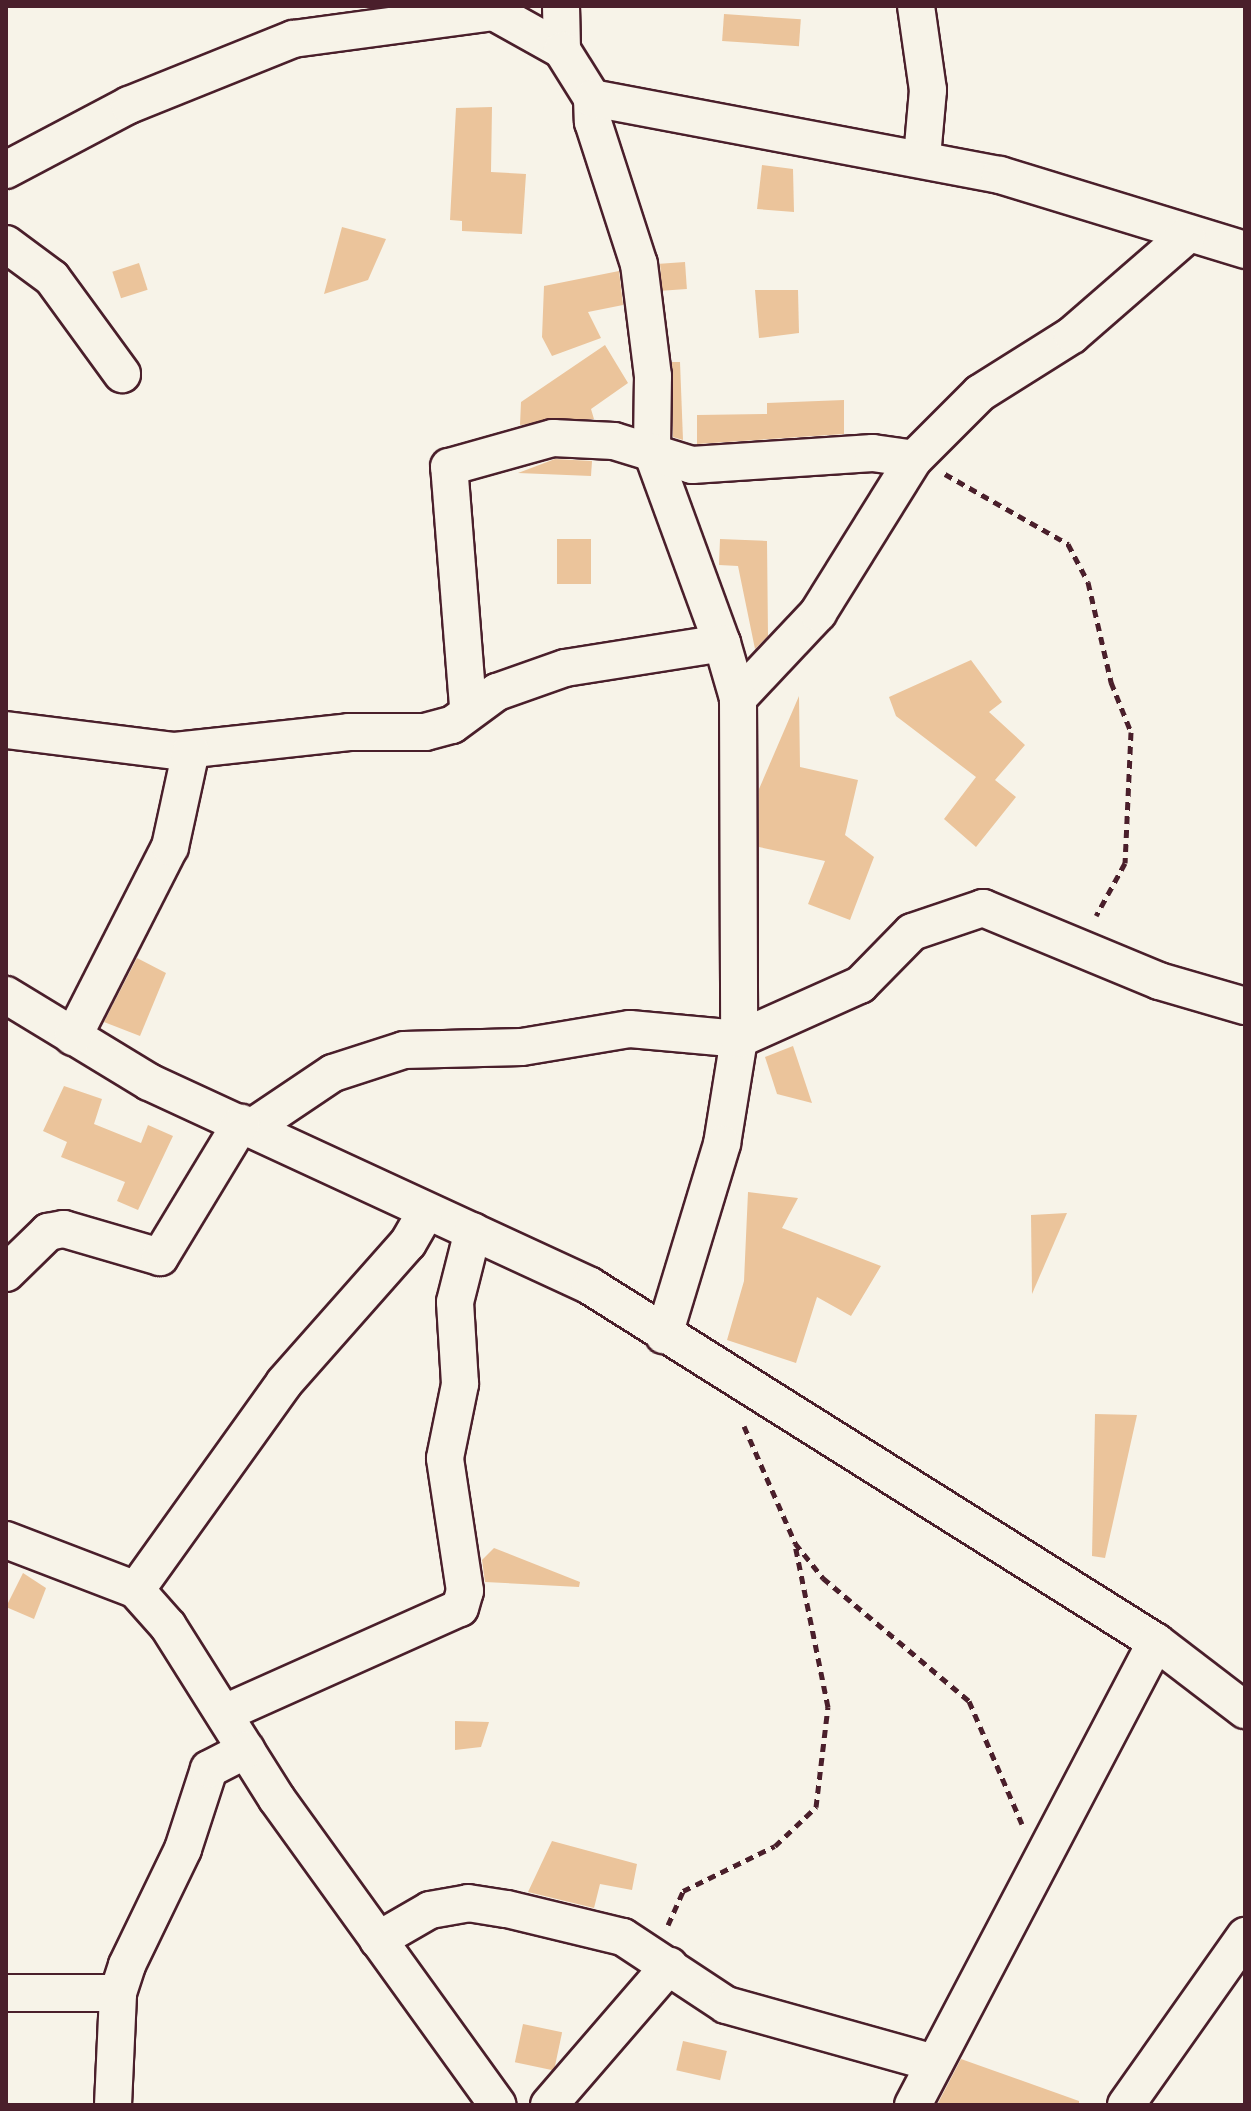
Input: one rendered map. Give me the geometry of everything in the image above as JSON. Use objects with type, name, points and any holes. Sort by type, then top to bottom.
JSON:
[{"type":"street","points":[[561,6],[562,50]]},
{"type":"street","points":[[916,6],[928,90],[922,157]]},
{"type":"street","points":[[6,170],[129,105],[293,39],[490,9],[562,50],[592,98],[593,122],[639,264],[653,363],[652,452],[722,643],[738,698],[739,1039],[722,1144],[664,1335]]},
{"type":"street","points":[[592,98],[922,157],[1245,250]]},
{"type":"street","points":[[738,698],[818,613],[914,459],[980,393],[1072,335],[1187,235]]},
{"type":"street","points":[[6,244],[52,278],[122,374]]},
{"type":"street","points":[[468,706],[449,467],[553,438],[652,452],[692,465],[873,453],[914,459]]},
{"type":"street","points":[[6,730],[191,751],[349,732],[425,732],[452,725],[468,706],[565,668],[722,643]]},
{"type":"street","points":[[73,1037],[170,847],[191,751]]},
{"type":"street","points":[[6,1273],[48,1232],[64,1229],[160,1257],[246,1126],[333,1073],[404,1050],[522,1047],[630,1029],[739,1039],[828,1005],[860,985],[912,932],[945,915],[983,908],[1070,948],[1245,1006]]},
{"type":"street","points":[[6,995],[73,1037],[424,1215],[473,1231],[590,1286],[1156,1642],[1245,1710]]},
{"type":"street","points":[[136,1590],[284,1383],[408,1243],[424,1215]]},
{"type":"street","points":[[227,1712],[460,1608],[465,1591],[445,1458],[460,1384],[455,1302],[473,1231]]},
{"type":"street","points":[[6,1540],[136,1590],[227,1712],[246,1750],[485,2097]]},
{"type":"street","points":[[913,2105],[1037,1857],[1156,1642]]},
{"type":"street","points":[[113,2105],[118,1993],[183,1849],[209,1769],[246,1750]]},
{"type":"street","points":[[378,1940],[430,1910],[468,1903],[623,1937],[669,1966],[703,1996],[934,2063]]},
{"type":"street","points":[[1126,2105],[1245,1936]]},
{"type":"street","points":[[549,2105],[669,1966]]},
{"type":"street","points":[[6,1993],[118,1993]]},
{"type":"path","points":[[914,459],[1068,544],[1088,582],[1111,682],[1131,732],[1129,794],[1125,863],[1111,899],[1070,948]]},
{"type":"path","points":[[669,1966],[667,1929],[683,1891],[775,1846],[816,1807],[828,1707],[795,1543],[727,1373]]},
{"type":"path","points":[[795,1543],[823,1578],[969,1701],[1037,1857]]},
{"type":"building","points":[[724,14],[801,19],[799,46],[722,41]]},
{"type":"building","points":[[492,107],[491,172],[526,174],[522,234],[462,231],[462,221],[450,220],[456,108]]},
{"type":"building","points":[[762,165],[793,169],[794,212],[757,209]]},
{"type":"building","points":[[342,227],[386,239],[368,280],[324,294]]},
{"type":"building","points":[[685,262],[687,289],[662,291],[660,264]]},
{"type":"building","points":[[139,263],[148,290],[121,298],[112,272]]},
{"type":"building","points":[[619,271],[623,305],[588,312],[601,338],[552,356],[542,337],[544,286]]},
{"type":"building","points":[[755,290],[798,290],[799,333],[759,338]]},
{"type":"building","points":[[605,345],[628,383],[591,409],[594,419],[520,425],[521,402]]},
{"type":"building","points":[[672,362],[680,362],[683,440],[673,437]]},
{"type":"building","points":[[844,400],[844,434],[697,444],[697,415],[767,414],[767,403]]},
{"type":"building","points":[[555,459],[592,461],[591,476],[518,473]]},
{"type":"building","points":[[557,539],[591,539],[591,584],[557,584]]},
{"type":"building","points":[[720,539],[767,541],[768,636],[755,649],[738,566],[719,565]]},
{"type":"building","points":[[971,660],[1002,702],[989,712],[1025,745],[995,780],[1016,797],[976,847],[944,819],[976,777],[896,716],[889,697]]},
{"type":"building","points":[[799,696],[800,767],[858,780],[845,835],[874,857],[850,920],[808,904],[825,861],[759,847],[759,789]]},
{"type":"building","points":[[137,958],[166,973],[140,1036],[104,1022]]},
{"type":"building","points":[[793,1046],[812,1103],[777,1094],[765,1057]]},
{"type":"building","points":[[64,1086],[102,1099],[94,1124],[141,1143],[148,1125],[173,1136],[138,1210],[117,1201],[125,1182],[61,1157],[67,1142],[43,1131]]},
{"type":"building","points":[[748,1192],[798,1198],[782,1228],[881,1266],[851,1316],[817,1297],[796,1363],[727,1340],[744,1281]]},
{"type":"building","points":[[1067,1213],[1032,1294],[1031,1215]]},
{"type":"building","points":[[1095,1414],[1137,1415],[1105,1558],[1092,1556]]},
{"type":"building","points":[[494,1548],[580,1582],[579,1587],[485,1582],[482,1560]]},
{"type":"building","points":[[23,1573],[46,1588],[34,1619],[6,1607]]},
{"type":"building","points":[[455,1721],[489,1722],[481,1747],[455,1750]]},
{"type":"building","points":[[552,1841],[637,1864],[632,1890],[600,1884],[594,1908],[528,1892]]},
{"type":"building","points":[[523,2024],[562,2032],[554,2070],[515,2062]]},
{"type":"building","points":[[683,2041],[727,2051],[720,2080],[676,2070]]},
{"type":"building","points":[[961,2059],[1079,2101],[1079,2105],[937,2105]]}]
